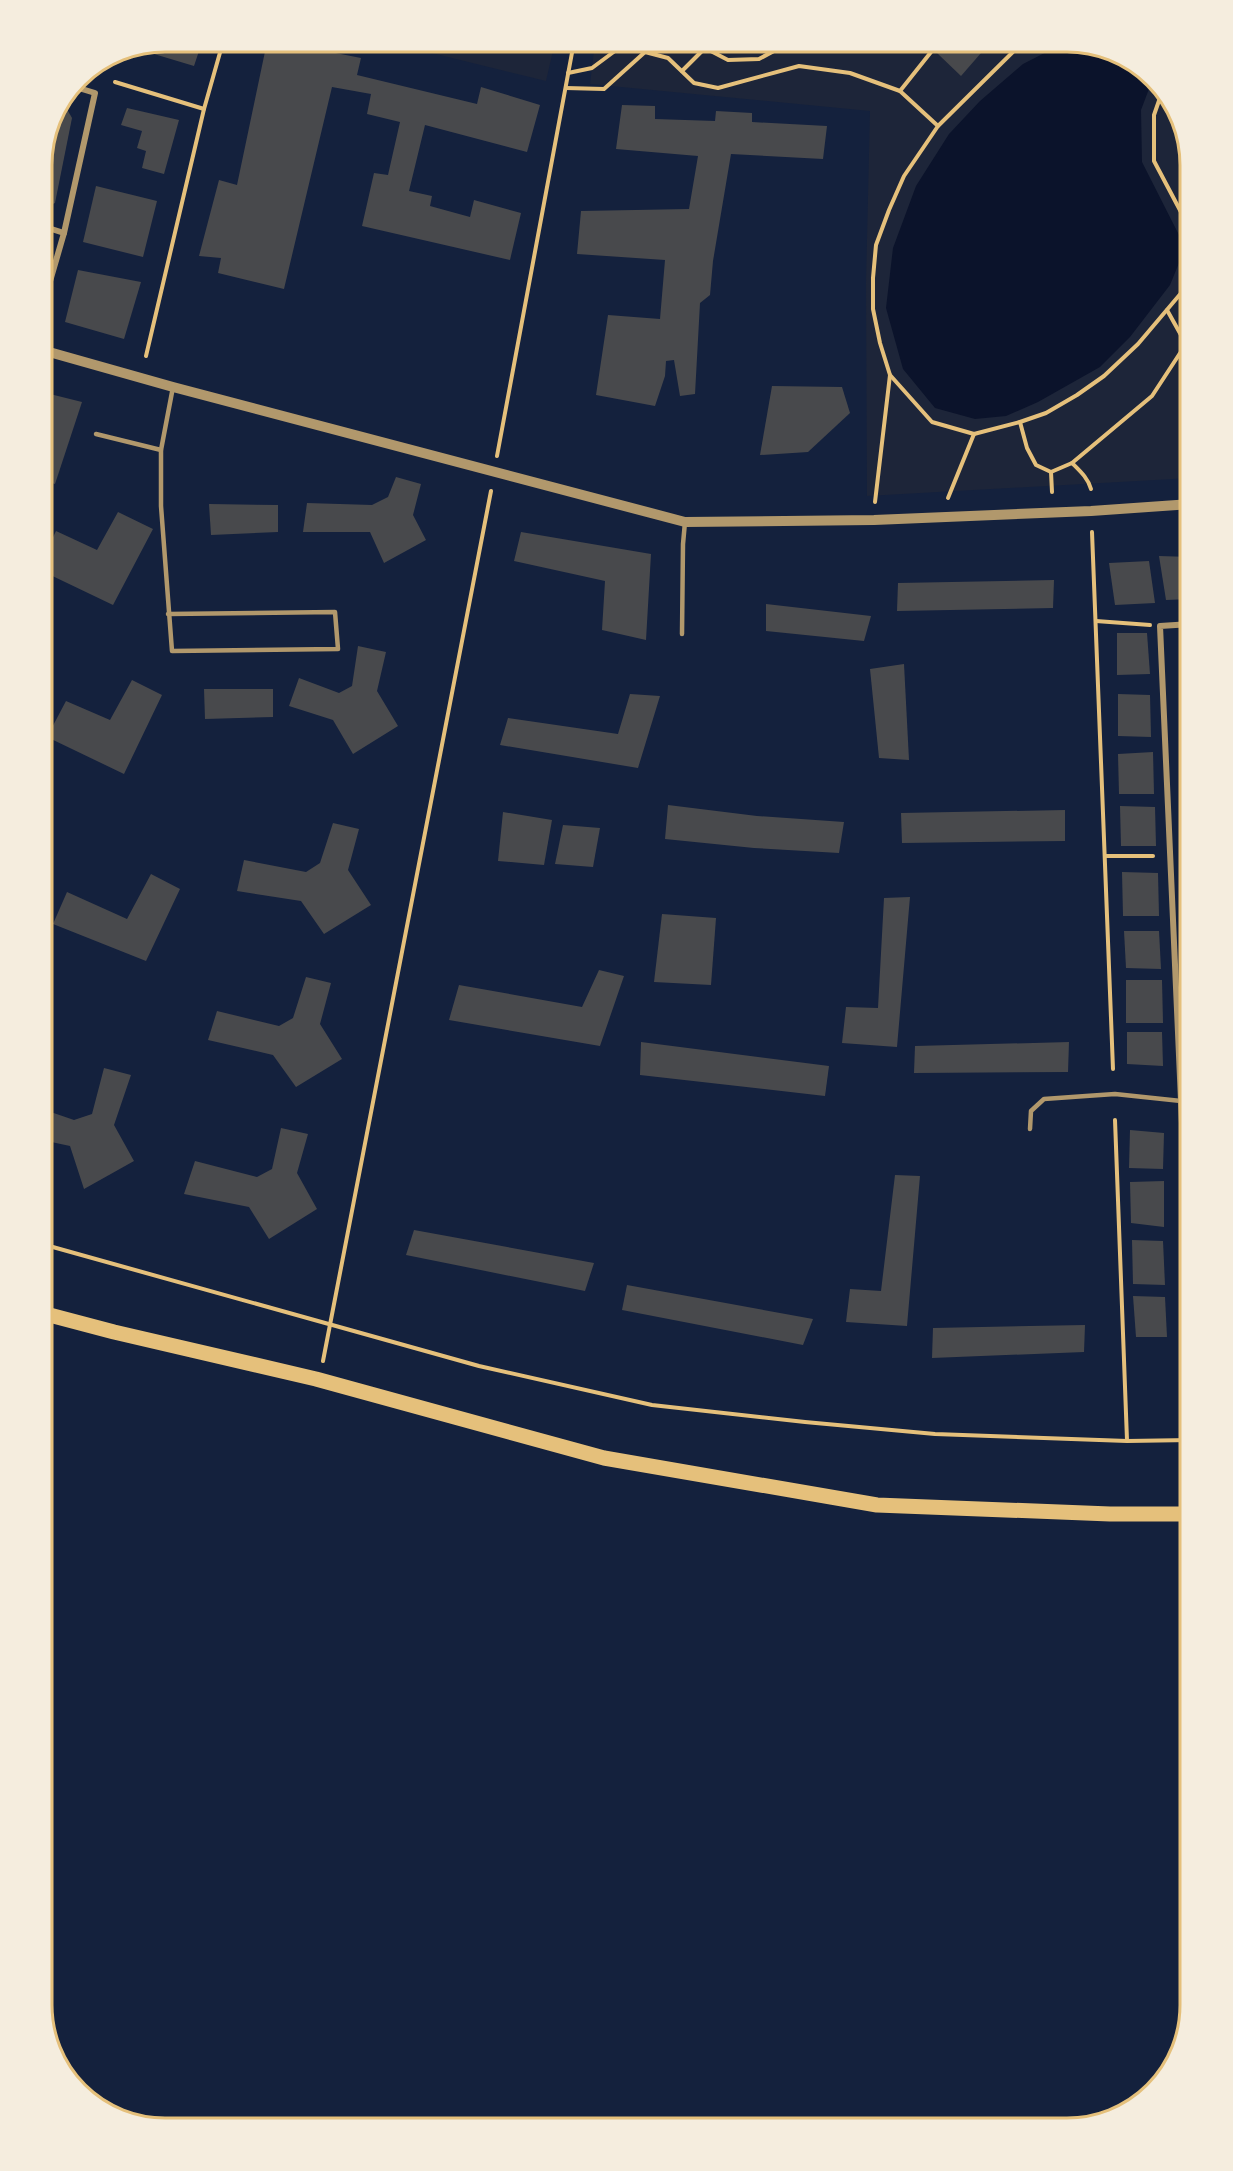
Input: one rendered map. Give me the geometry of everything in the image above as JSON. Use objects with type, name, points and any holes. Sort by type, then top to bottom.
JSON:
[{"type":"main road","points":[[52,1316],[316,1379],[615,1460],[876,1505],[1110,1514],[1180,1514]]},
{"type":"street","points":[[53,271],[64,233],[95,93],[83,89]]},
{"type":"street","points":[[53,229],[64,233]]},
{"type":"street","points":[[53,353],[659,517],[685,522],[873,520],[1091,511],[1180,505]]},
{"type":"street","points":[[1180,625],[1160,626],[1180,1078]]},
{"type":"lane","points":[[168,614],[335,612],[338,649],[172,651],[168,614],[161,506],[161,450],[173,387]]},
{"type":"lane","points":[[96,434],[161,450]]},
{"type":"lane","points":[[682,634],[685,522]]},
{"type":"lane","points":[[1030,1130],[1031,1112],[1044,1099],[1115,1094],[1180,1101]]},
{"type":"path","points":[[146,356],[204,109],[220,53]]},
{"type":"path","points":[[497,456],[572,53]]},
{"type":"path","points":[[568,73],[592,68],[612,53]]},
{"type":"path","points":[[566,88],[604,89],[644,53]]},
{"type":"path","points":[[649,53],[668,58],[694,83],[717,88],[799,66],[850,73],[900,91],[938,126]]},
{"type":"path","points":[[682,71],[700,53]]},
{"type":"path","points":[[715,53],[728,60],[759,59],[770,53]]},
{"type":"path","points":[[900,91],[930,53]]},
{"type":"path","points":[[875,502],[890,375],[873,309],[876,245],[904,176],[938,126],[1012,53]]},
{"type":"path","points":[[116,82],[204,109]]},
{"type":"path","points":[[1159,100],[1154,115],[1154,161],[1180,210]]},
{"type":"path","points":[[890,375],[932,422],[974,434],[1020,422],[1046,412],[1077,395],[1104,376],[1138,344],[1180,294]]},
{"type":"path","points":[[1167,310],[1180,331]]},
{"type":"path","points":[[1020,422],[1027,448],[1036,465],[1051,472],[1072,464],[1152,396],[1180,357]]},
{"type":"path","points":[[948,498],[974,434]]},
{"type":"path","points":[[1072,464],[1080,470],[1091,489]]},
{"type":"path","points":[[1051,472],[1052,492]]},
{"type":"path","points":[[323,1360],[491,491]]},
{"type":"path","points":[[1092,532],[1113,1069]]},
{"type":"path","points":[[1096,621],[1160,626]]},
{"type":"path","points":[[1105,856],[1153,856]]},
{"type":"path","points":[[1115,1120],[1127,1441]]},
{"type":"path","points":[[52,1247],[480,1366],[652,1405],[935,1434],[1127,1441],[1180,1440]]},
{"type":"shaded area","points":[[432,53],[552,53],[546,81]]},
{"type":"shaded area","points":[[594,53],[1075,53],[1104,58],[1118,64],[1142,80],[1153,91],[1169,115],[1175,129],[1180,158],[1180,479],[867,496],[866,283],[870,111],[590,84]]},
{"type":"shaded area","points":[[1044,53],[1090,55],[1118,64],[1150,88],[1141,110],[1142,162],[1179,235],[1179,263],[1170,285],[1130,337],[1100,367],[1038,402],[1006,416],[975,419],[935,408],[903,369],[886,308],[893,248],[916,186],[949,134],[980,101],[1023,64]]},
{"type":"building","points":[[198,53],[194,66],[153,54]]},
{"type":"building","points":[[265,53],[336,53],[361,58],[357,75],[477,104],[481,87],[540,105],[527,152],[425,125],[409,191],[432,196],[430,206],[470,217],[474,200],[521,213],[510,260],[362,226],[374,173],[388,175],[400,122],[367,114],[371,94],[332,87],[284,289],[218,273],[221,258],[199,256],[219,180],[237,185]]},
{"type":"building","points":[[937,53],[981,53],[961,76]]},
{"type":"building","points":[[622,105],[655,106],[655,119],[715,121],[716,111],[752,113],[752,122],[827,126],[823,159],[731,154],[713,261],[710,295],[700,303],[695,394],[680,396],[674,360],[666,361],[665,376],[655,406],[596,395],[608,315],[660,319],[665,260],[577,254],[581,211],[689,209],[698,156],[616,149]]},
{"type":"building","points":[[127,108],[179,120],[164,174],[142,168],[146,151],[137,148],[142,131],[121,125]]},
{"type":"building","points":[[67,110],[72,118],[53,204],[53,158],[58,129]]},
{"type":"building","points":[[96,186],[157,201],[143,257],[83,242]]},
{"type":"building","points":[[78,270],[141,282],[124,339],[65,322]]},
{"type":"building","points":[[772,386],[842,387],[850,413],[808,452],[760,455]]},
{"type":"building","points":[[53,395],[82,402],[55,484],[53,483]]},
{"type":"building","points":[[396,477],[421,484],[413,515],[426,540],[384,563],[370,532],[303,532],[307,503],[372,505],[388,497]]},
{"type":"building","points":[[209,504],[278,505],[278,532],[211,535]]},
{"type":"building","points":[[118,512],[153,529],[113,605],[53,576],[53,538],[56,531],[97,550]]},
{"type":"building","points":[[521,532],[651,554],[646,640],[602,630],[605,581],[514,561]]},
{"type":"building","points":[[1159,556],[1180,557],[1180,599],[1166,600]]},
{"type":"building","points":[[1149,561],[1155,603],[1115,605],[1109,563]]},
{"type":"building","points":[[1054,580],[1053,608],[897,611],[898,583]]},
{"type":"building","points":[[766,604],[871,616],[864,641],[766,631]]},
{"type":"building","points":[[1117,633],[1147,633],[1150,674],[1117,675]]},
{"type":"building","points":[[358,646],[386,652],[377,691],[398,726],[353,754],[333,720],[289,706],[299,678],[339,693],[352,686]]},
{"type":"building","points":[[904,664],[909,760],[879,758],[870,669]]},
{"type":"building","points":[[132,680],[162,695],[124,774],[53,740],[53,726],[66,701],[110,720]]},
{"type":"building","points":[[204,689],[273,689],[273,717],[205,719]]},
{"type":"building","points":[[630,694],[660,696],[638,768],[500,745],[508,718],[618,734]]},
{"type":"building","points":[[1118,694],[1150,695],[1151,737],[1118,736]]},
{"type":"building","points":[[1153,752],[1154,794],[1119,794],[1118,754]]},
{"type":"building","points":[[668,805],[757,816],[844,822],[839,853],[754,848],[665,839]]},
{"type":"building","points":[[1120,806],[1155,807],[1156,846],[1121,846]]},
{"type":"building","points":[[1065,810],[1065,841],[902,843],[901,813]]},
{"type":"building","points":[[503,812],[552,820],[544,865],[498,861]]},
{"type":"building","points":[[333,823],[359,829],[348,870],[371,905],[324,934],[301,901],[237,891],[244,860],[306,872],[320,863]]},
{"type":"building","points":[[563,825],[600,828],[593,867],[555,864]]},
{"type":"building","points":[[1122,872],[1158,873],[1159,916],[1123,916]]},
{"type":"building","points":[[151,874],[180,889],[146,961],[53,924],[67,892],[127,919]]},
{"type":"building","points":[[910,897],[897,1047],[842,1043],[846,1007],[878,1008],[884,898]]},
{"type":"building","points":[[662,914],[716,918],[711,985],[654,982]]},
{"type":"building","points":[[1124,931],[1159,931],[1161,969],[1126,968]]},
{"type":"building","points":[[599,970],[624,976],[600,1046],[449,1020],[459,985],[582,1007]]},
{"type":"building","points":[[306,977],[331,983],[320,1024],[342,1059],[296,1087],[273,1055],[208,1040],[217,1011],[279,1026],[293,1018]]},
{"type":"building","points":[[1126,980],[1162,980],[1163,1023],[1126,1023]]},
{"type":"building","points":[[1127,1032],[1162,1032],[1163,1066],[1127,1064]]},
{"type":"building","points":[[641,1042],[829,1066],[825,1096],[640,1075]]},
{"type":"building","points":[[1069,1042],[1068,1072],[914,1073],[915,1046]]},
{"type":"building","points":[[104,1068],[131,1075],[114,1125],[134,1161],[84,1189],[70,1146],[52,1142],[52,1113],[74,1120],[92,1114]]},
{"type":"building","points":[[281,1128],[308,1134],[297,1173],[317,1209],[269,1239],[249,1207],[184,1194],[195,1161],[257,1177],[272,1169]]},
{"type":"building","points":[[1130,1130],[1164,1133],[1163,1169],[1129,1168]]},
{"type":"building","points":[[895,1175],[920,1176],[907,1326],[846,1322],[850,1289],[881,1291]]},
{"type":"building","points":[[1164,1181],[1164,1227],[1131,1223],[1130,1182]]},
{"type":"building","points":[[414,1230],[594,1263],[585,1291],[406,1255]]},
{"type":"building","points":[[1132,1240],[1163,1241],[1165,1285],[1133,1284]]},
{"type":"building","points":[[627,1285],[813,1319],[803,1345],[622,1310]]},
{"type":"building","points":[[1133,1296],[1165,1297],[1167,1337],[1136,1337]]},
{"type":"building","points":[[1085,1325],[1084,1352],[932,1358],[933,1328]]}]
